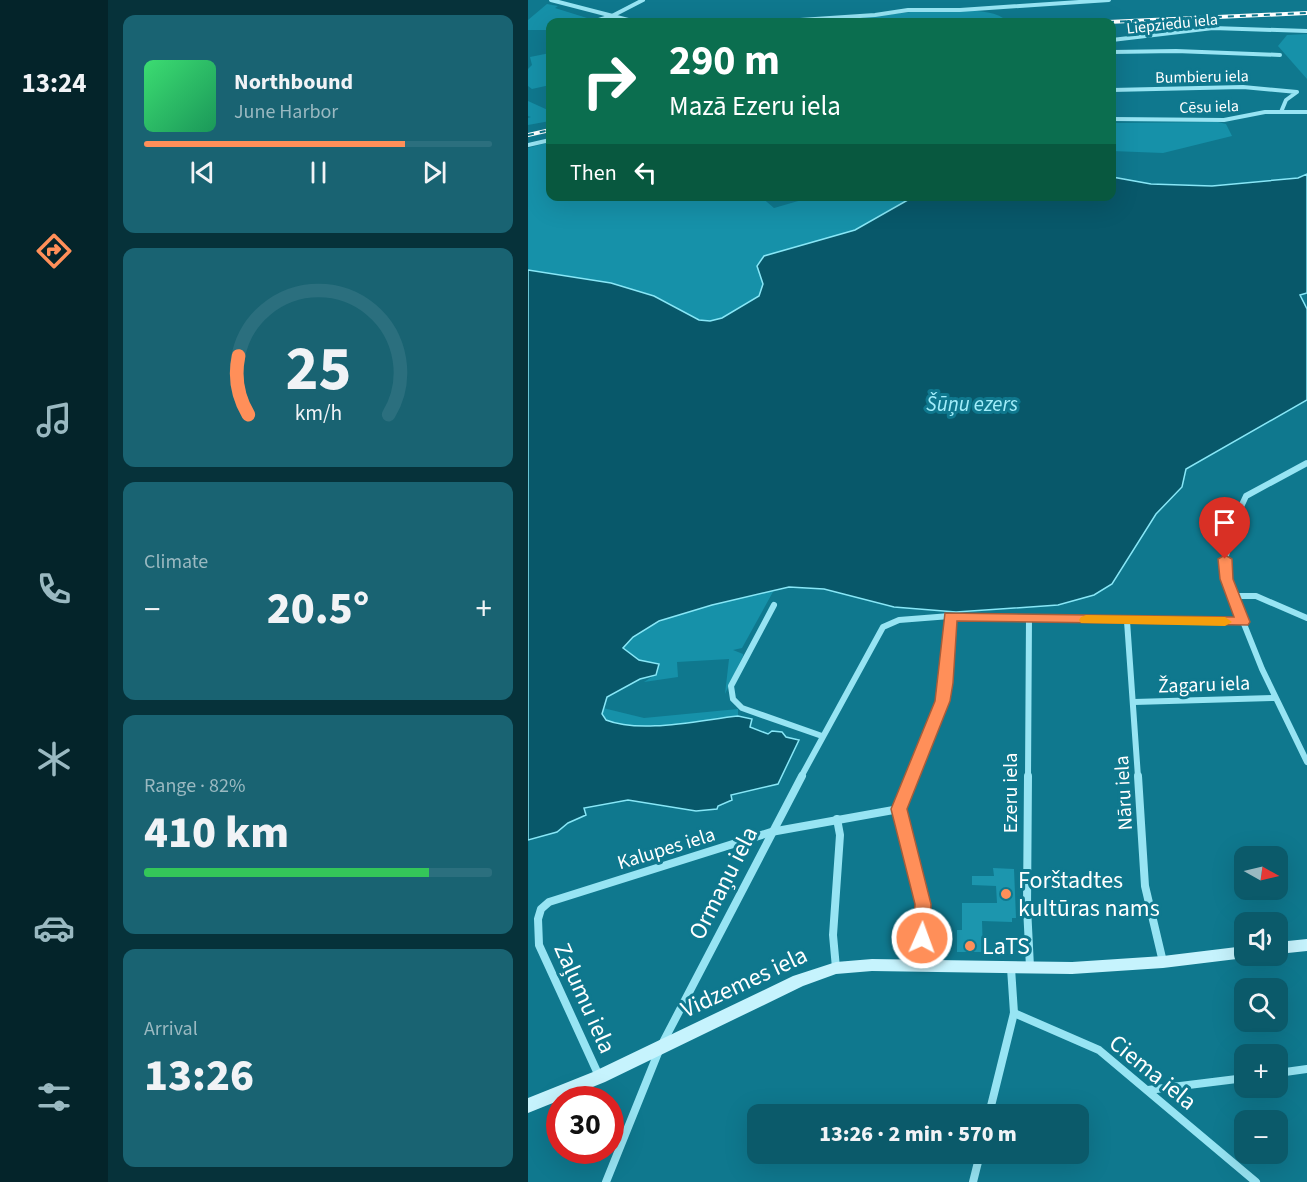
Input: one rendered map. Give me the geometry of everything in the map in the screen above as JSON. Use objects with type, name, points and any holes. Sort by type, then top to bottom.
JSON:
[{"type":"street","points":[[551,0],[620,18]]},
{"type":"street","points":[[605,18],[643,0]]},
{"type":"street","points":[[830,18],[908,10],[960,10],[1109,0]]},
{"type":"street","name":"Liepziedu iela","points":[[1116,40],[1137,40],[1164,33],[1214,28],[1307,31]]},
{"type":"street","points":[[1116,52],[1176,51],[1280,55]]},
{"type":"street","name":"Bumbieru iela","points":[[1116,90],[1243,87],[1297,92],[1286,100],[1281,112]]},
{"type":"street","name":"Cēsu iela","points":[[1116,119],[1224,120],[1281,112],[1307,112]]},
{"type":"street","points":[[528,145],[546,141]]},
{"type":"street","points":[[1307,463],[1246,496],[1239,511],[1225,559],[1226,579],[1243,622],[1274,698],[1307,762]]},
{"type":"street","points":[[1233,596],[1256,597],[1307,618]]},
{"type":"street","points":[[774,604],[731,686],[730,693],[734,701],[742,708],[822,736]]},
{"type":"street","points":[[919,965],[923,904],[899,809],[943,701],[950,616],[1243,622]]},
{"type":"street","name":"Ormaņu iela","points":[[609,1181],[660,1048],[771,832],[883,627],[899,620],[950,616]]},
{"type":"street","name":"Ezeru iela","points":[[1029,618],[1027,907],[1030,968]]},
{"type":"street","name":"Nāru iela","points":[[1127,621],[1145,886],[1163,962]]},
{"type":"street","name":"Žagaru iela","points":[[1134,702],[1274,698]]},
{"type":"street","name":"Kalupes iela","points":[[549,902],[771,832],[899,809]]},
{"type":"street","points":[[836,968],[833,935],[840,835],[837,819]]},
{"type":"street","name":"Zaļumu iela","points":[[549,902],[541,909],[538,919],[539,945],[599,1077]]},
{"type":"street","points":[[1288,947],[1307,945]]},
{"type":"street","name":"Vidzemes iela","points":[[528,1106],[599,1077],[798,981],[836,968],[872,965],[1011,968],[1113,966],[1234,953]]},
{"type":"street","points":[[991,1104],[1014,1013],[1011,968]]},
{"type":"street","name":"Ciema iela","points":[[1014,1013],[1099,1050],[1256,1182]]},
{"type":"street","points":[[1288,1072],[1307,1069]]},
{"type":"street","points":[[1148,1090],[1234,1079]]},
{"type":"street","points":[[973,1182],[978,1164]]},
{"type":"shaded area","points":[[547,4],[587,18],[546,18],[546,30],[528,30],[528,20]]},
{"type":"shaded area","points":[[929,10],[992,13],[1002,18],[863,18]]},
{"type":"shaded area","points":[[1307,34],[1307,79],[1278,46],[1287,35]]},
{"type":"shaded area","points":[[546,54],[546,86],[532,89],[528,86],[528,69],[532,65],[530,57]]},
{"type":"shaded area","points":[[528,101],[546,109],[546,122],[528,125],[528,118],[531,117],[528,116]]},
{"type":"shaded area","points":[[1218,122],[1226,124],[1232,136],[1163,153],[1116,151],[1116,123]]},
{"type":"shaded area","points":[[546,143],[546,201],[766,201],[774,208],[798,201],[906,201],[855,230],[765,256],[770,272],[759,296],[741,306],[724,322],[688,320],[677,308],[639,291],[528,270],[528,148]]},
{"type":"shaded area","points":[[774,590],[742,648],[733,650],[743,656],[725,694],[729,659],[677,662],[678,677],[644,682],[653,676],[640,679],[607,697],[603,708],[644,718],[738,709],[738,716],[752,719],[750,727],[768,734],[772,731],[782,732],[786,737],[799,740],[778,784],[679,739],[572,716],[625,644],[641,632],[677,615],[715,603]]},
{"type":"water","name":"Šūņu ezers","points":[[1307,174],[1307,293],[1300,295],[1307,309],[1307,400],[1186,469],[1182,487],[1156,514],[1112,584],[1094,595],[1058,605],[956,612],[894,607],[824,589],[789,587],[712,605],[659,621],[633,637],[623,648],[639,660],[659,664],[656,675],[640,679],[607,697],[602,714],[606,720],[620,724],[653,726],[738,716],[752,719],[750,727],[768,734],[772,731],[782,732],[786,737],[799,740],[778,784],[731,795],[732,800],[718,806],[717,809],[696,811],[628,800],[584,808],[586,815],[568,823],[557,832],[528,840],[528,270],[611,283],[654,296],[699,320],[710,321],[722,318],[759,296],[763,284],[757,266],[764,256],[855,230],[906,201],[1116,201],[1116,178],[1151,184],[1212,186],[1298,178]]},
{"type":"building","name":"Forštadtes kultūras nams","points":[[993,868],[1014,869],[1016,918],[1012,918],[1012,922],[982,921],[983,952],[957,952],[957,930],[962,930],[962,903],[997,903],[996,886],[972,885],[972,876],[994,876]]},
{"type":"railway","points":[[1116,22],[1307,13]]},
{"type":"railway","points":[[528,135],[546,131]]},
{"type":"slow traffic","points":[[1086,620],[1225,622]]},
{"type":"place","name":"Forštadtes kultūras nams","points":[[1006,894]]},
{"type":"place","name":"LaTS","points":[[970,946]]},
{"type":"route","points":[[922,938],[923,904],[920,887],[899,809],[943,701],[950,616],[1243,622],[1226,579],[1225,559]]}]
